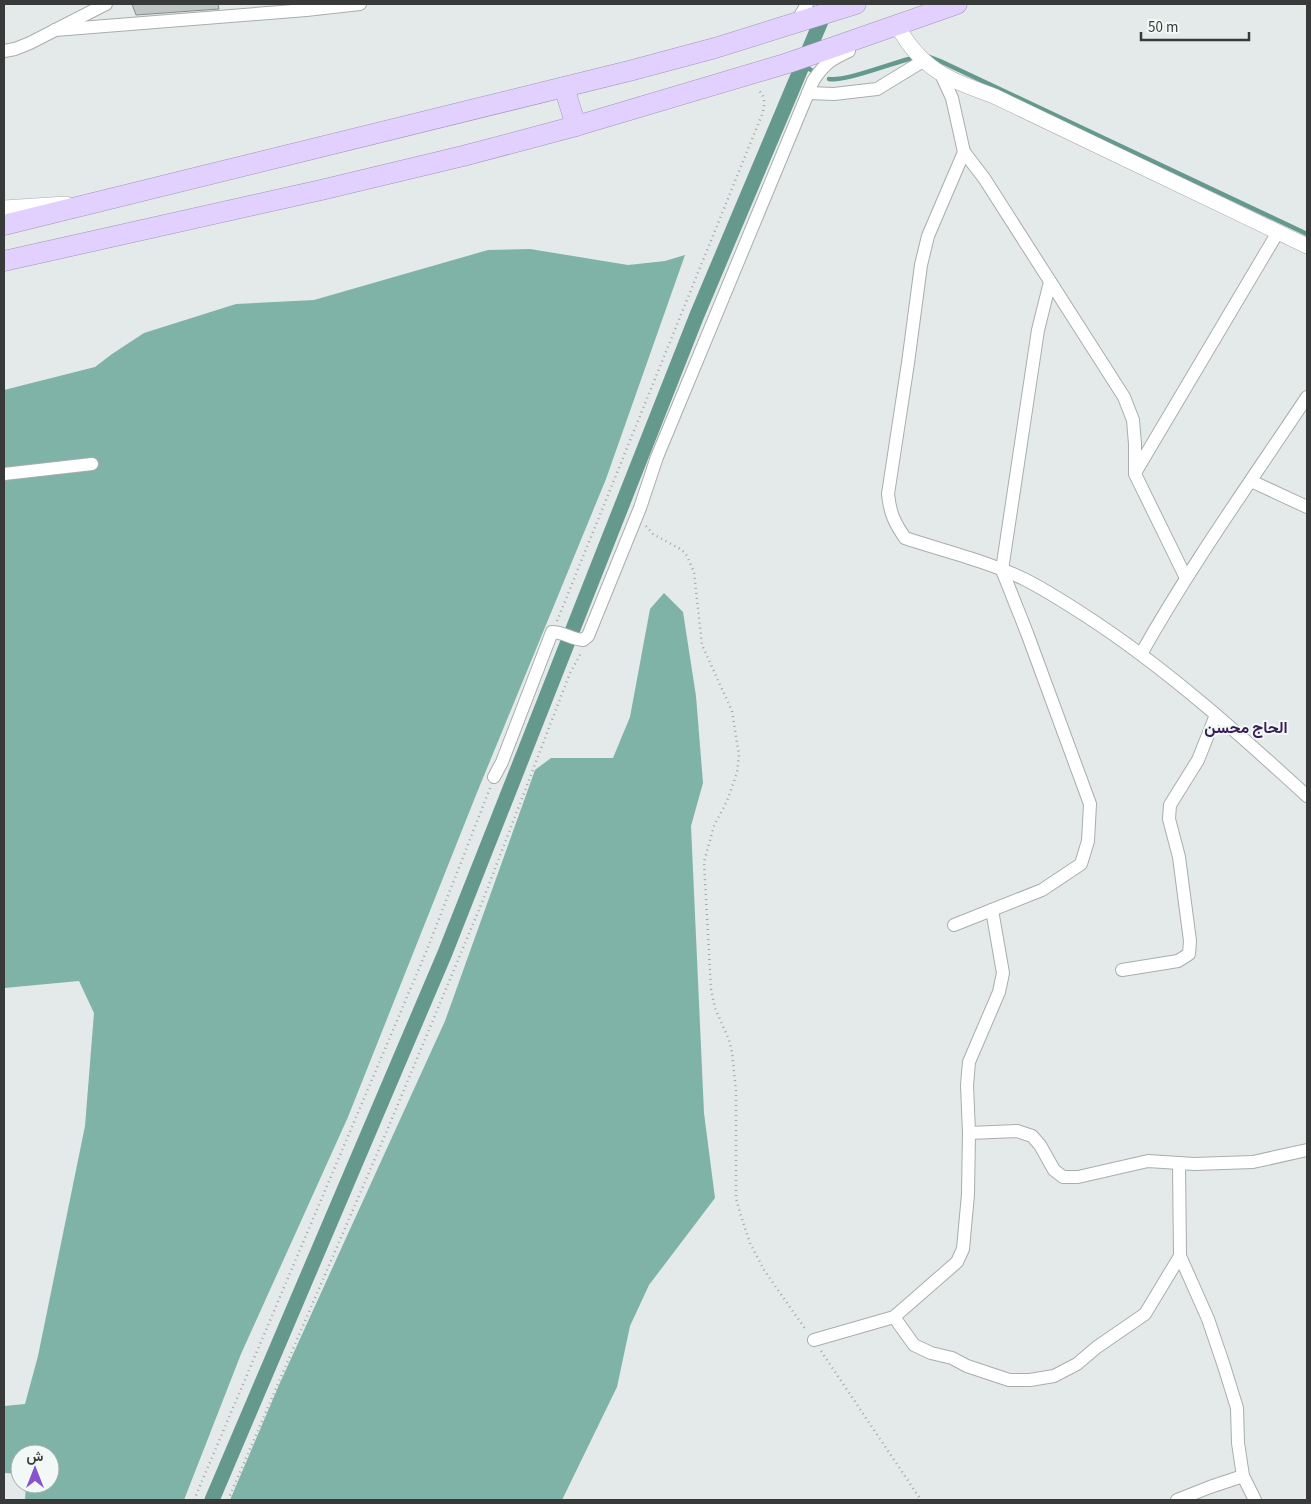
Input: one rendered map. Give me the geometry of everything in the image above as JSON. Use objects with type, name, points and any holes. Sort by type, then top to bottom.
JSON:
[{"type":"highway","points":[[4,261],[337,186],[463,156],[576,126],[788,63],[847,42],[900,30],[956,4]]},
{"type":"highway","points":[[4,225],[715,48],[805,15],[852,5]]},
{"type":"highway","points":[[564,87],[576,126]]},
{"type":"street","points":[[4,51],[15,49],[106,4]]},
{"type":"street","points":[[55,30],[305,7],[360,4]]},
{"type":"street","points":[[494,777],[502,762],[552,632],[576,637],[640,508],[665,439],[813,80],[823,66],[832,59],[900,30],[923,61],[941,74],[994,96],[1307,246]]},
{"type":"street","points":[[808,93],[834,94],[877,89],[923,61]]},
{"type":"street","points":[[941,74],[952,98],[964,152],[984,178],[1124,397],[1133,420],[1135,444],[1134,474],[1186,578]]},
{"type":"street","points":[[964,152],[928,236],[921,265],[888,494],[890,510],[896,525],[905,538],[1002,570],[1052,594],[1141,654],[1216,715],[1307,796]]},
{"type":"street","points":[[4,208],[41,204],[90,204]]},
{"type":"street","points":[[1134,474],[1278,232]]},
{"type":"street","points":[[954,925],[1042,890],[1080,864],[1088,840],[1090,804],[1028,633],[1002,570],[1038,330],[1050,282]]},
{"type":"street","points":[[1141,654],[1164,612],[1307,396]]},
{"type":"street","points":[[4,474],[92,464]]},
{"type":"street","points":[[1251,481],[1307,507]]},
{"type":"street","points":[[1122,970],[1178,961],[1189,954],[1190,941],[1179,856],[1168,819],[1170,806],[1198,760],[1216,715]]},
{"type":"street","points":[[814,1340],[894,1316],[956,1262],[963,1249],[968,1194],[970,1133],[967,1085],[970,1062],[999,992],[1003,973],[992,910]]},
{"type":"street","points":[[970,1133],[1017,1131],[1032,1136],[1040,1145],[1054,1170],[1063,1178],[1078,1178],[1148,1161],[1194,1164],[1253,1162],[1307,1150]]},
{"type":"street","points":[[1179,1163],[1180,1256],[1208,1319],[1237,1408],[1238,1443],[1243,1476],[1255,1500]]},
{"type":"street","points":[[894,1316],[914,1345],[931,1353],[952,1358],[967,1366],[1009,1380],[1030,1380],[1054,1376],[1077,1364],[1097,1347],[1145,1314],[1180,1256]]},
{"type":"street","points":[[1177,1500],[1210,1486],[1243,1476]]},
{"type":"path","points":[[552,632],[763,112],[764,96],[743,76]]},
{"type":"path","points":[[640,508],[645,524],[653,534],[682,550],[687,556],[694,572],[702,645],[732,711],[739,755],[737,773],[727,801],[714,826],[704,862],[711,989],[714,1008],[729,1040],[732,1052],[736,1092],[736,1198],[750,1243],[764,1270],[814,1340],[921,1500]]},
{"type":"path","points":[[228,1500],[390,1124],[483,900],[570,673],[582,651],[576,637]]},
{"type":"path","points":[[194,1500],[426,952],[494,777]]},
{"type":"green space","points":[[530,249],[628,265],[665,261],[685,255],[606,479],[476,795],[348,1117],[241,1354],[184,1500],[25,1500],[25,1494],[60,1494],[60,1444],[10,1444],[10,1473],[4,1473],[4,1406],[25,1404],[38,1356],[85,1126],[94,1013],[79,981],[4,988],[4,390],[95,367],[144,333],[236,304],[314,300],[488,250]]},
{"type":"green space","points":[[664,593],[683,612],[696,696],[703,783],[691,826],[704,1113],[715,1198],[649,1285],[630,1326],[617,1387],[562,1500],[230,1500],[279,1385],[445,1021],[535,770],[551,758],[613,758],[630,717],[650,609]]},
{"type":"building","points":[[132,4],[218,4],[219,9],[136,15]]},
{"type":"waterway","points":[[212,1500],[445,953],[697,315],[827,7]]},
{"type":"waterway","points":[[927,56],[1307,234]]},
{"type":"waterway","points":[[829,79],[847,77],[917,57]]},
{"type":"waterway","points":[[804,66],[811,70]]},
{"type":"district","name":"الحاج محسن","points":[[1246,727]]}]
